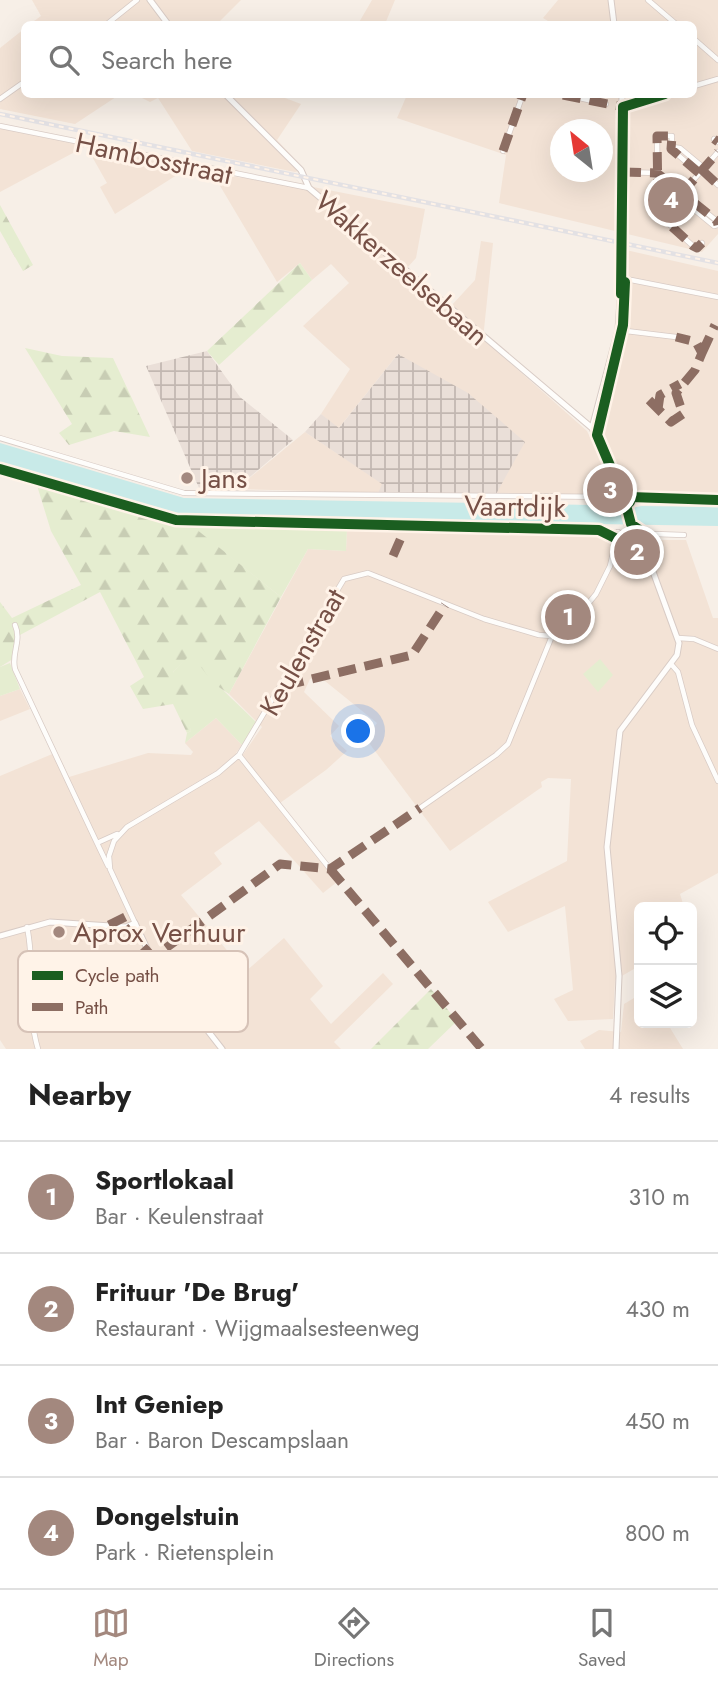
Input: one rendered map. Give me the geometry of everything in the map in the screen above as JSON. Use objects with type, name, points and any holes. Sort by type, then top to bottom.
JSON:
[{"type":"street","points":[[111,21],[137,0]]},
{"type":"street","points":[[150,0],[166,21]]},
{"type":"street","points":[[611,0],[614,21]]},
{"type":"street","points":[[648,0],[672,21]]},
{"type":"street","points":[[697,42],[718,61]]},
{"type":"street","points":[[697,85],[718,79]]},
{"type":"street","points":[[0,99],[21,84]]},
{"type":"street","name":"Wakkerzeelsebaan","points":[[229,98],[301,170],[309,188],[592,428]]},
{"type":"street","points":[[503,151],[522,98]]},
{"type":"street","points":[[577,98],[606,104]]},
{"type":"street","points":[[616,1049],[619,976],[607,847],[619,738],[623,724],[677,655],[678,638],[643,547],[627,525],[620,498],[592,428],[618,330],[624,172],[622,98]]},
{"type":"street","points":[[623,107],[652,98]]},
{"type":"street","name":"Hambosstraat","points":[[0,126],[309,188]]},
{"type":"street","points":[[702,243],[698,248],[693,246],[670,225],[669,213],[657,204],[657,136],[672,136],[672,147],[718,185]]},
{"type":"street","points":[[683,193],[718,152]]},
{"type":"street","points":[[624,172],[657,173],[717,221],[718,225],[709,234]]},
{"type":"street","points":[[621,278],[718,297]]},
{"type":"street","points":[[618,330],[676,337]]},
{"type":"street","name":"Vaartdijk","points":[[0,439],[184,494],[718,500]]},
{"type":"street","name":"Vaartdijk","points":[[385,525],[684,535]]},
{"type":"street","points":[[420,807],[503,749],[552,636],[570,626],[596,594],[610,566],[618,532]]},
{"type":"street","name":"Keulenstraat","points":[[97,843],[120,833],[218,773],[239,755],[250,742],[337,588],[350,575],[368,573],[484,619],[539,635],[552,636]]},
{"type":"street","points":[[15,625],[19,641],[14,657],[15,669],[148,951]]},
{"type":"street","points":[[678,638],[694,639],[718,649]]},
{"type":"street","points":[[671,664],[678,673],[692,725],[718,781]]},
{"type":"street","points":[[239,755],[330,869]]},
{"type":"street","points":[[110,869],[109,856],[120,833]]},
{"type":"street","points":[[0,936],[50,922],[126,927],[135,923]]},
{"type":"street","points":[[27,927],[30,951]]},
{"type":"street","points":[[34,1032],[38,1049]]},
{"type":"street","points":[[206,1032],[218,1048]]},
{"type":"shaded area","points":[[32,0],[241,0],[220,21],[34,21],[41,16]]},
{"type":"shaded area","points":[[372,0],[395,0],[386,21],[360,21]]},
{"type":"shaded area","points":[[558,0],[718,0],[718,234],[702,252],[499,203],[506,155],[397,118],[406,98],[697,98],[697,21],[548,21],[543,18]]},
{"type":"shaded area","points":[[21,31],[21,98],[114,98],[75,124],[0,109],[0,48]]},
{"type":"shaded area","points":[[142,98],[158,98],[150,102]]},
{"type":"shaded area","points":[[158,98],[285,98],[301,104],[277,140],[304,169],[295,172],[192,151]]},
{"type":"shaded area","points":[[0,128],[86,146],[0,192]]},
{"type":"shaded area","points":[[86,146],[188,168],[115,214],[100,187],[107,183]]},
{"type":"shaded area","points":[[213,174],[313,187],[425,209],[416,258],[407,268],[451,306],[475,280],[481,241],[493,243],[483,339],[587,431],[616,491],[610,498],[495,496],[398,354],[338,429],[321,414],[350,369],[303,326],[349,283],[331,264],[312,280],[300,263],[277,282]]},
{"type":"shaded area","points":[[626,250],[718,271],[718,495],[625,493],[618,485],[597,434],[597,422],[623,324]]},
{"type":"shaded area","points":[[207,351],[240,397],[293,440],[236,489],[199,488],[146,366]]},
{"type":"shaded area","points":[[398,354],[468,393],[525,442],[495,496],[378,493],[382,484],[305,432],[321,414],[339,428]]},
{"type":"shaded area","points":[[305,432],[383,484],[378,493],[236,489]]},
{"type":"shaded area","points":[[347,529],[631,535],[647,540],[686,540],[713,618],[718,618],[718,873],[680,894],[682,902],[634,902],[634,969],[615,980],[613,1019],[568,1021],[554,999],[573,990],[565,906],[508,932],[488,902],[567,861],[571,779],[548,778],[541,782],[542,787],[450,851],[366,739],[377,723],[320,677],[310,679],[304,692],[339,726],[330,736],[347,751],[326,770],[280,803],[242,756],[262,727],[229,694],[308,549],[346,551]]},
{"type":"shaded area","points":[[20,689],[30,709],[0,721],[0,696]]},
{"type":"shaded area","points":[[216,718],[242,745],[236,753],[337,882],[323,893],[259,821],[214,853],[222,864],[181,895],[228,951],[18,951],[18,1032],[248,1032],[248,969],[284,938],[323,986],[310,999],[331,1024],[383,973],[393,984],[334,1042],[341,1049],[6,1049],[0,1040],[0,776],[57,752],[69,777],[148,753],[191,755],[193,752],[185,743]]},
{"type":"shaded area","points":[[634,998],[634,1028],[670,1028],[683,1049],[585,1049],[580,1041],[599,1030],[621,1032],[624,1004]]},
{"type":"green space","points":[[661,178],[666,182],[664,185],[679,199],[683,196],[687,205],[672,223],[673,213],[659,201]]},
{"type":"green space","points":[[0,205],[33,265],[23,271],[0,231]]},
{"type":"green space","points":[[300,263],[312,280],[219,365],[207,351]]},
{"type":"green space","points":[[25,348],[62,356],[113,358],[150,437],[114,431],[69,445],[59,433],[72,424]]},
{"type":"green space","points":[[35,479],[186,521],[281,597],[229,694],[213,683],[191,654],[173,672],[198,698],[186,709],[191,731],[187,733],[173,704],[143,709],[130,686],[144,677],[100,592],[20,635],[16,657],[0,667],[0,602],[12,618],[81,585],[51,531]]},
{"type":"green space","points":[[191,526],[347,529],[346,551],[308,549],[281,597]]},
{"type":"green space","points":[[191,653],[214,681],[256,722],[242,745],[216,718],[185,743],[187,733],[191,731],[173,672]]},
{"type":"green space","points":[[600,659],[613,675],[598,692],[583,674]]},
{"type":"green space","points":[[10,663],[20,689],[0,696],[0,667]]},
{"type":"green space","points":[[431,989],[457,1021],[428,1049],[371,1049]]},
{"type":"water","points":[[0,443],[184,498],[592,505],[614,511],[642,506],[718,507],[718,526],[174,517],[0,464]]},
{"type":"railway","points":[[0,114],[718,263]]},
{"type":"marked path","points":[[503,151],[522,98]]},
{"type":"marked path","points":[[578,98],[623,107]]},
{"type":"marked path","points":[[699,173],[671,149],[672,136],[657,136],[658,204],[669,213],[670,225],[693,246],[697,248],[702,243]]},
{"type":"marked path","points":[[714,139],[718,142]]},
{"type":"marked path","points":[[682,193],[718,152]]},
{"type":"marked path","points":[[702,170],[718,185]]},
{"type":"marked path","points":[[623,172],[657,173],[717,221],[718,225]]},
{"type":"marked path","points":[[702,353],[715,325]]},
{"type":"marked path","points":[[649,400],[671,422],[683,414],[676,393],[695,370],[702,353],[696,342],[676,337]]},
{"type":"marked path","points":[[658,409],[660,395],[680,384]]},
{"type":"marked path","points":[[393,556],[404,531]]},
{"type":"marked path","points":[[286,680],[295,683],[412,655],[445,605]]},
{"type":"marked path","points":[[166,948],[280,864],[330,869],[420,808]]},
{"type":"marked path","points":[[330,869],[482,1049]]},
{"type":"marked path","points":[[109,925],[131,914]]},
{"type":"marked path","points":[[125,927],[147,951]]},
{"type":"cycle path","points":[[621,294],[623,107],[652,98]]},
{"type":"cycle path","points":[[0,469],[176,520],[599,530],[617,539],[644,539],[641,531],[631,524],[626,505],[630,502],[630,486],[614,475],[597,435],[623,325],[625,282]]},
{"type":"cycle path","points":[[630,497],[718,500]]},
{"type":"place","name":"Dongelstuin","points":[[671,200]]},
{"type":"place","name":"Jans","points":[[187,478]]},
{"type":"place","name":"Int Geniep","points":[[610,490]]},
{"type":"place","name":"Frituur 'De Brug'","points":[[637,552]]},
{"type":"place","name":"Sportlokaal","points":[[568,617]]},
{"type":"place","name":"Aprox Verhuur","points":[[59,932]]}]
